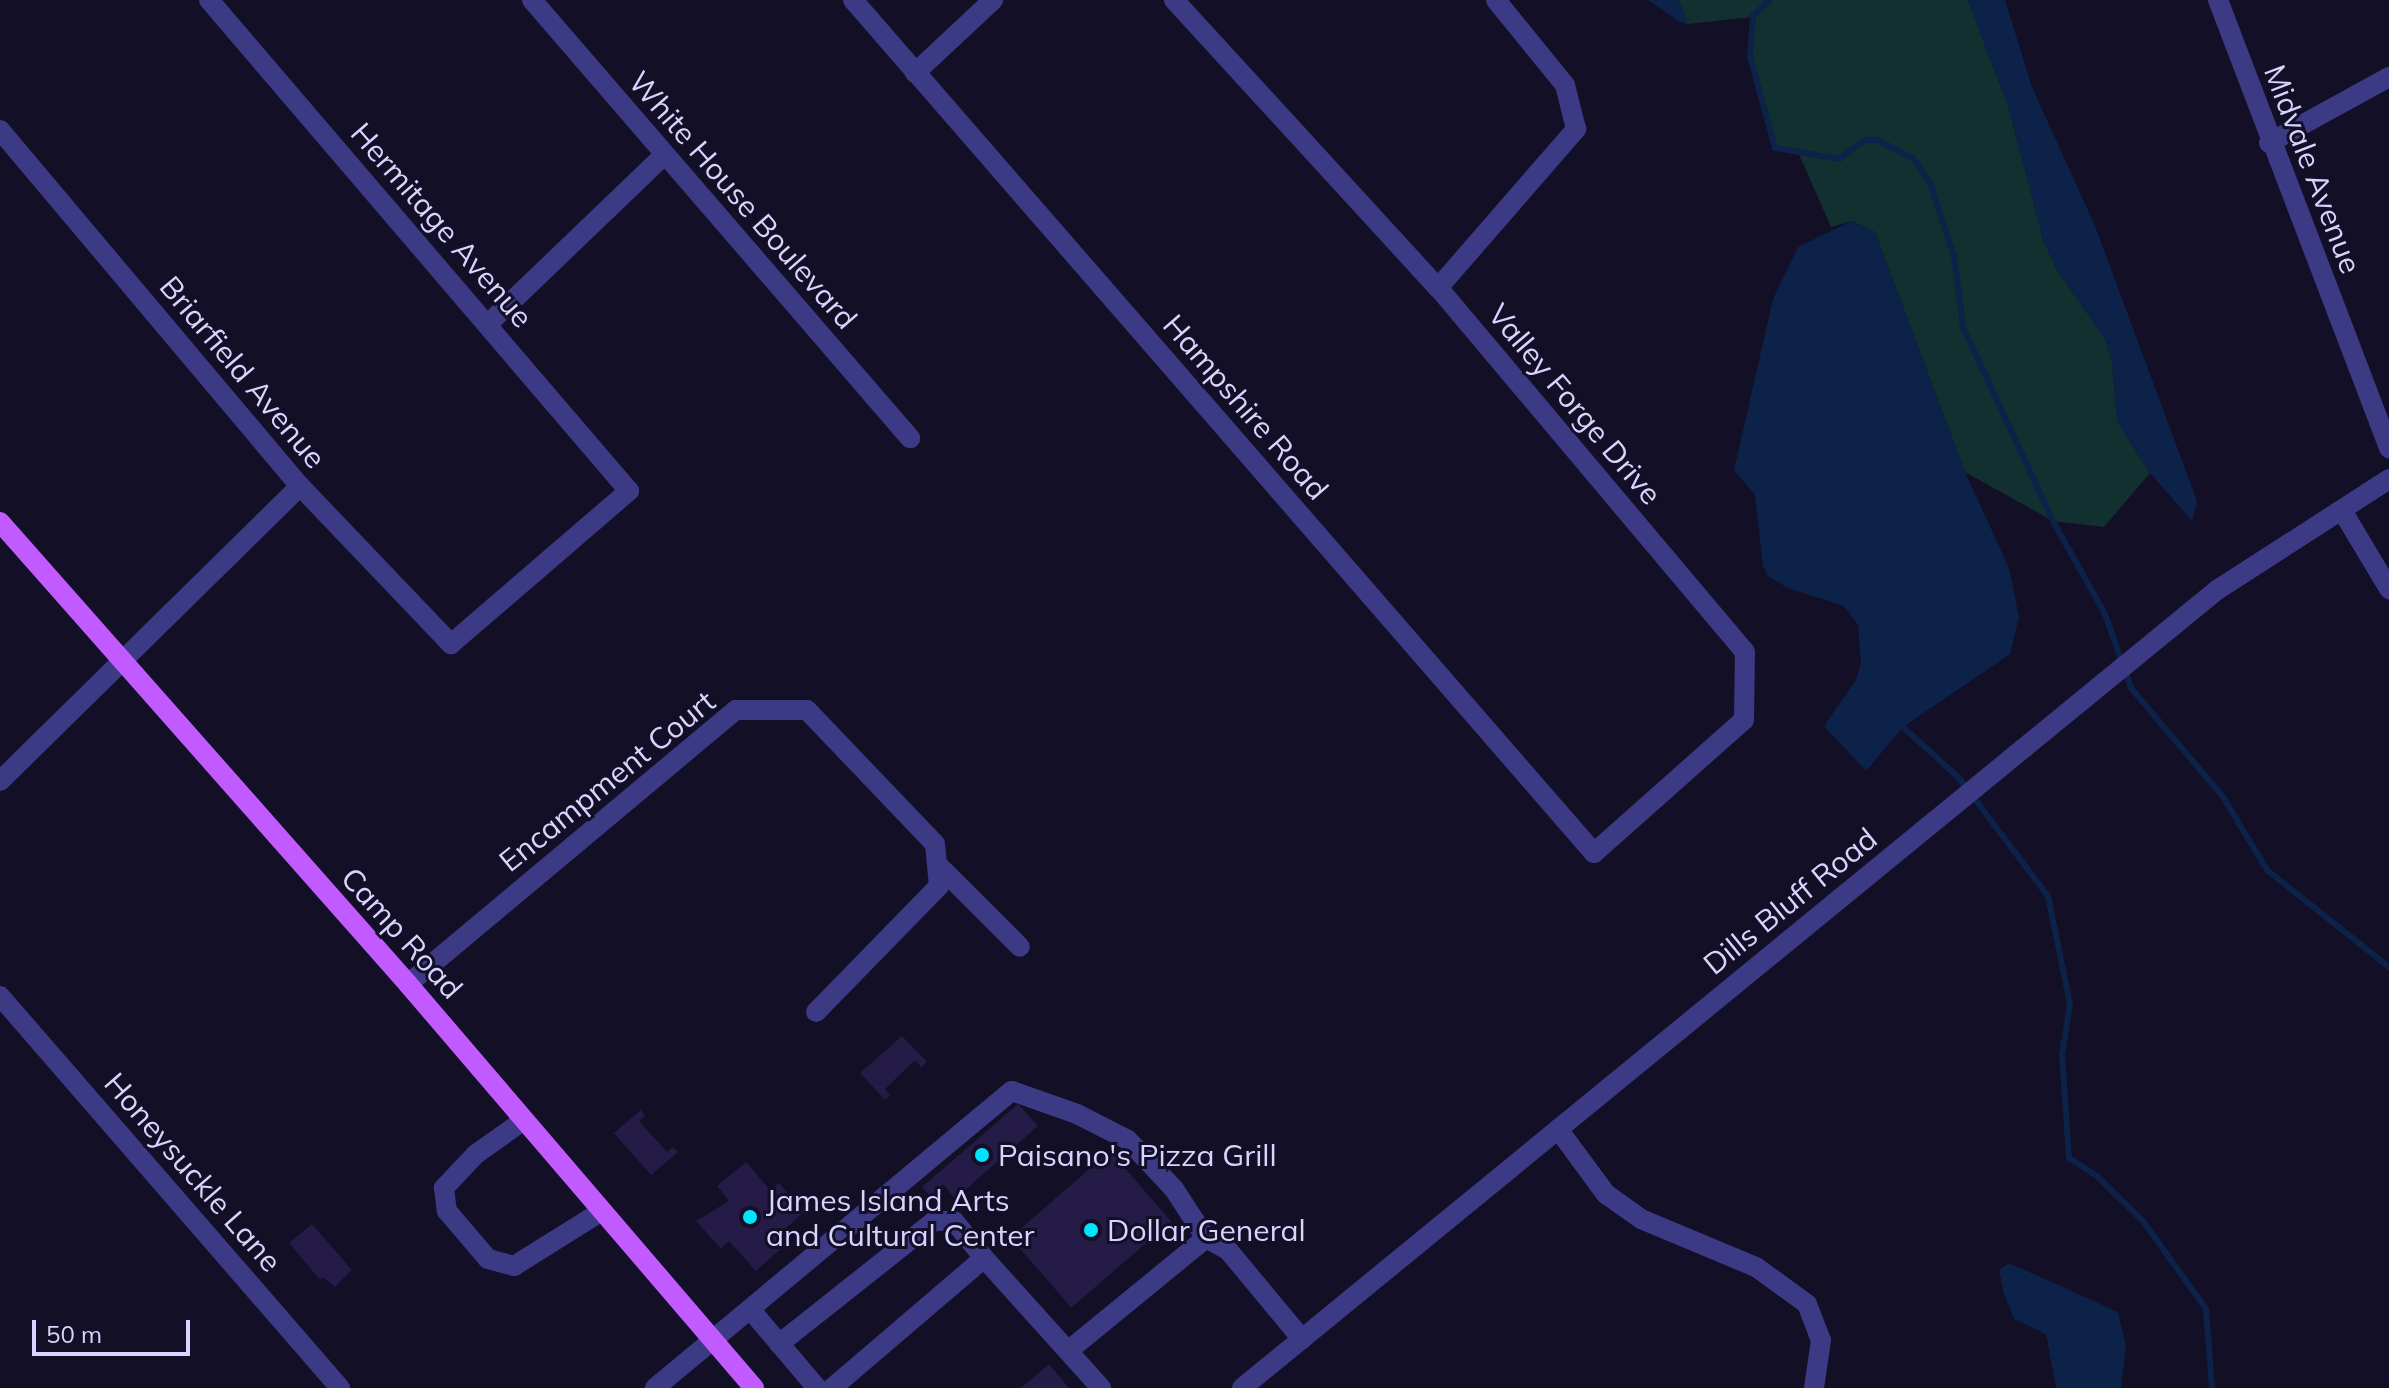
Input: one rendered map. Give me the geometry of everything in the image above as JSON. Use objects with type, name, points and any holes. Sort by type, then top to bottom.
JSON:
[{"type":"main road","name":"Camp Road","points":[[0,522],[122,666],[408,984],[753,1388]]},
{"type":"street","name":"Hermitage Avenue","points":[[209,0],[629,491],[451,644]]},
{"type":"street","name":"White House Boulevard","points":[[532,0],[663,156],[910,438]]},
{"type":"street","name":"Hampshire Road","points":[[853,0],[1594,853]]},
{"type":"street","points":[[915,73],[993,0]]},
{"type":"street","name":"Valley Forge Drive","points":[[1174,0],[1438,288],[1745,652],[1744,720],[1594,853]]},
{"type":"street","points":[[1438,288],[1576,129],[1565,85],[1496,0]]},
{"type":"street","name":"Midvale Avenue","points":[[2218,0],[2269,143],[2389,448]]},
{"type":"street","points":[[2269,143],[2389,77]]},
{"type":"street","name":"Briarfield Avenue","points":[[0,130],[300,486],[451,644]]},
{"type":"street","points":[[488,324],[663,156]]},
{"type":"street","name":"Dills Bluff Road","points":[[1242,1388],[2217,590],[2343,512],[2389,479]]},
{"type":"street","points":[[0,781],[122,666],[300,486]]},
{"type":"street","points":[[2343,512],[2389,589]]},
{"type":"street","name":"Encampment Court","points":[[408,984],[736,710],[807,710],[935,844],[937,864]]},
{"type":"street","points":[[937,864],[1020,947]]},
{"type":"street","points":[[816,1012],[939,886],[937,864]]},
{"type":"street","name":"Honeysuckle Lane","points":[[0,996],[340,1388]]},
{"type":"street","points":[[655,1388],[1012,1091],[1077,1114],[1128,1140],[1174,1189],[1206,1238],[1228,1250],[1302,1339]]},
{"type":"street","points":[[524,1120],[476,1154],[444,1188],[447,1211],[488,1259],[514,1266],[602,1211]]},
{"type":"street","points":[[1558,1129],[1606,1194],[1641,1219],[1756,1267],[1807,1304],[1821,1340],[1814,1388]]},
{"type":"street","points":[[779,1344],[934,1221],[954,1221],[1101,1388]]},
{"type":"street","points":[[1068,1351],[1206,1238]]},
{"type":"street","points":[[832,1388],[984,1258]]},
{"type":"street","points":[[750,1309],[817,1388]]},
{"type":"green space","points":[[1679,0],[1968,0],[2009,109],[2043,239],[2056,268],[2105,339],[2112,361],[2117,421],[2150,473],[2104,527],[2053,521],[1965,472],[1875,232],[1852,221],[1831,227],[1798,152],[1775,148],[1750,57],[1753,17],[1687,24]]},
{"type":"water","points":[[1648,0],[1679,0],[1687,24],[1678,21]]},
{"type":"water","points":[[1968,0],[2005,0],[2032,87],[2095,226],[2197,501],[2192,521],[2150,473],[2117,421],[2112,361],[2105,339],[2056,268],[2043,239],[2009,109]]},
{"type":"water","points":[[1852,221],[1875,232],[1965,472],[2009,568],[2019,617],[2010,654],[1903,727],[1866,771],[1824,726],[1856,680],[1861,663],[1858,625],[1844,606],[1788,588],[1768,576],[1763,566],[1755,495],[1734,470],[1773,299],[1798,247]]},
{"type":"water","points":[[2009,1263],[2118,1312],[2126,1346],[2121,1388],[2056,1388],[2046,1334],[2014,1319],[2004,1294],[1999,1270]]},
{"type":"building","points":[[902,1036],[927,1062],[921,1067],[915,1060],[885,1089],[890,1095],[885,1100],[860,1073]]},
{"type":"building","name":"Paisano's Pizza Grill","points":[[1018,1104],[1038,1126],[955,1199],[943,1184],[932,1197],[922,1187]]},
{"type":"building","points":[[641,1110],[645,1116],[639,1121],[667,1152],[673,1147],[678,1152],[651,1175],[614,1133]]},
{"type":"building","name":"Dollar General","points":[[1110,1151],[1171,1221],[1071,1308],[1010,1238]]},
{"type":"building","name":"James Island Arts and Cultural Center","points":[[746,1162],[770,1190],[779,1183],[804,1212],[776,1237],[784,1246],[756,1271],[729,1241],[721,1249],[696,1221],[729,1201],[717,1186]]},
{"type":"building","points":[[312,1224],[352,1270],[335,1287],[323,1277],[320,1280],[289,1243]]},
{"type":"building","points":[[1049,1364],[1069,1388],[1021,1388]]},
{"type":"waterway","points":[[1770,0],[1753,16],[1750,57],[1775,148],[1839,159],[1864,140],[1877,140],[1913,158],[1930,183],[1954,256],[1963,327],[2053,521],[2105,614],[2131,688],[2223,797],[2267,870],[2389,967]]},
{"type":"waterway","points":[[1903,727],[1959,778],[2048,896],[2070,1004],[2062,1055],[2069,1158],[2098,1177],[2143,1221],[2206,1309],[2212,1388]]},
{"type":"place","name":"Paisano's Pizza Grill","points":[[982,1155]]},
{"type":"place","name":"James Island Arts and Cultural Center","points":[[750,1217]]},
{"type":"place","name":"Dollar General","points":[[1091,1230]]}]
